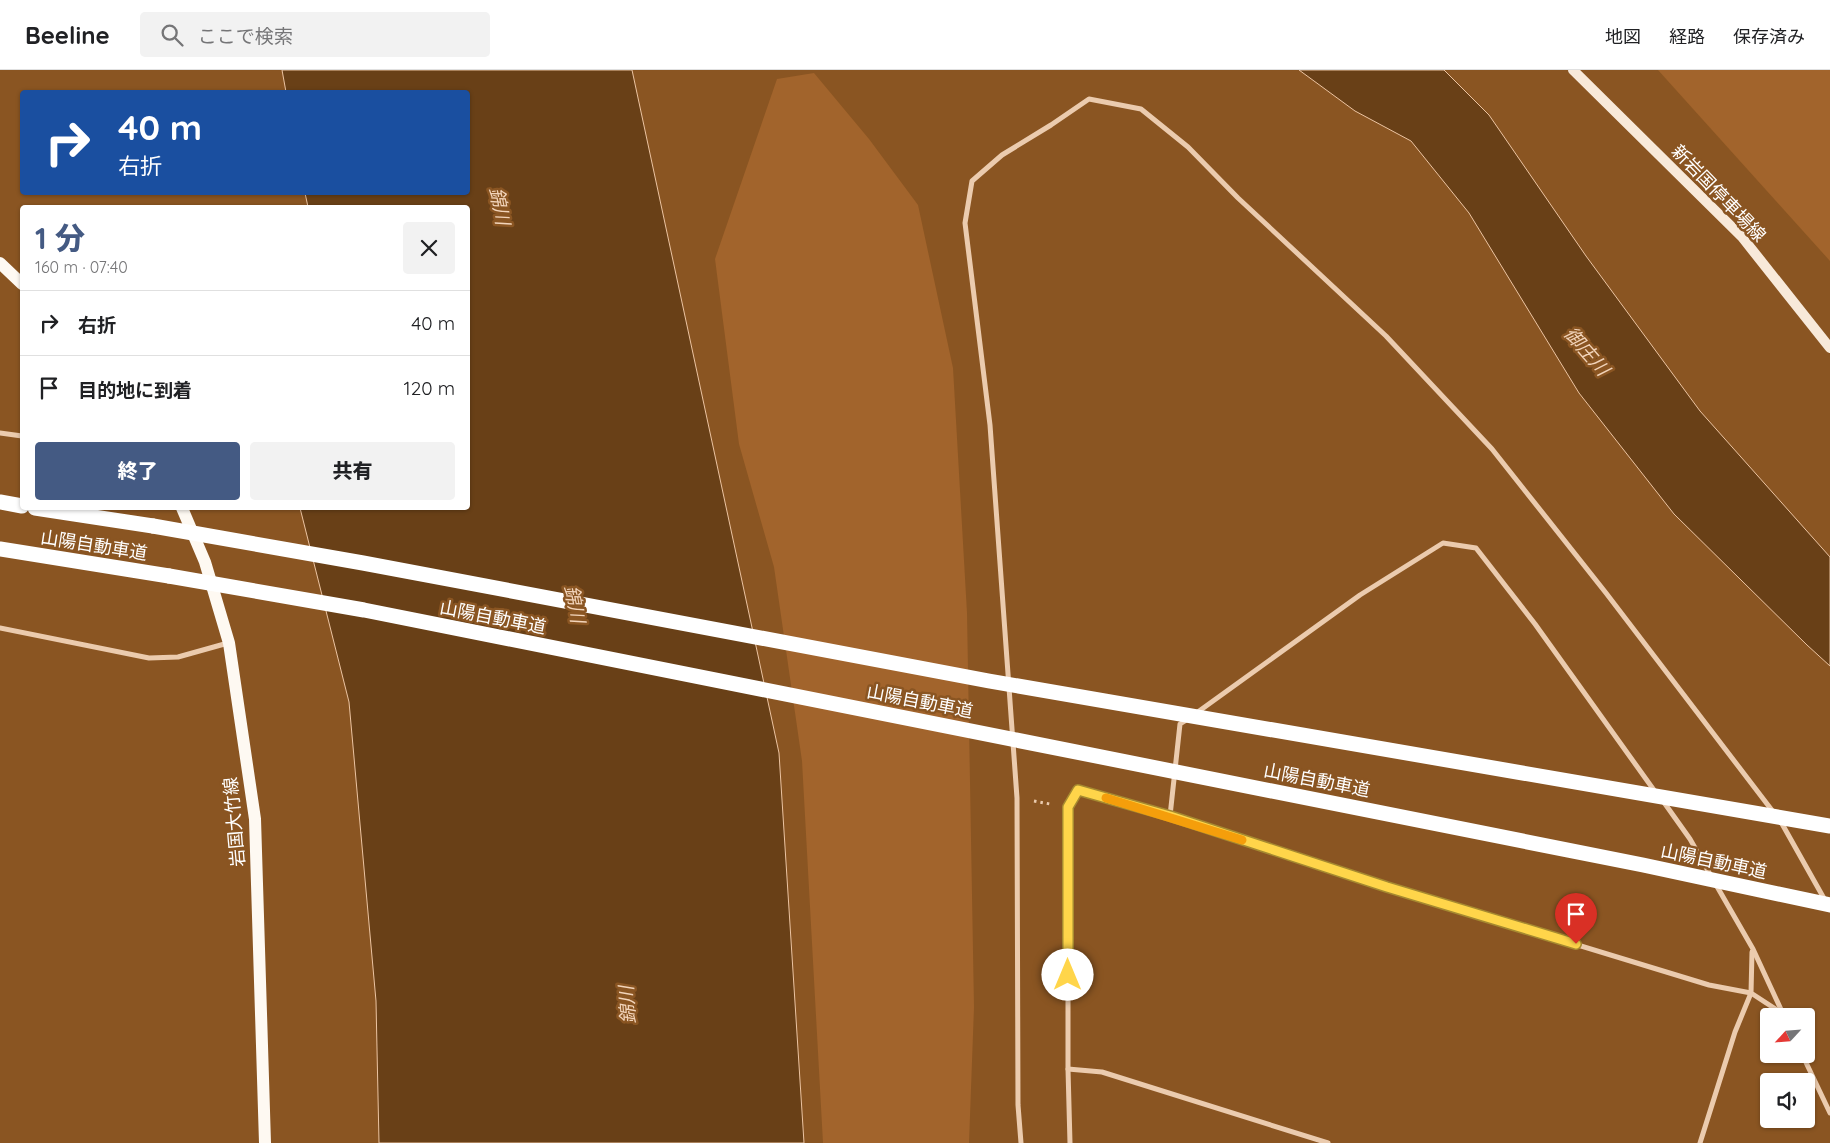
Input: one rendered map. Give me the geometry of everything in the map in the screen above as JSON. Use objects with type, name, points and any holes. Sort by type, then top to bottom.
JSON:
[{"type":"highway","points":[[0,502],[20,506]]},
{"type":"highway","name":"山陽自動車道","points":[[47,510],[153,526],[363,563],[989,681],[1830,826]]},
{"type":"highway","name":"山陽自動車道","points":[[0,549],[169,576],[393,616],[1614,859],[1830,904]]},
{"type":"main road","name":"新岩国停車場線","points":[[1574,70],[1742,237],[1830,348]]},
{"type":"main road","points":[[0,264],[20,282]]},
{"type":"main road","name":"岩国大竹線","points":[[183,510],[205,562],[229,643],[255,819],[265,1143]]},
{"type":"street","points":[[1021,1143],[1018,1038],[1017,798],[990,425],[965,223],[972,181],[1002,155],[1089,100],[1141,109],[1188,147],[1238,198],[1386,336],[1492,449],[1606,593],[1784,825],[1830,909]]},
{"type":"street","points":[[0,433],[20,436]]},
{"type":"street","points":[[1170,816],[1180,724],[1360,595],[1443,542],[1476,548],[1535,624],[1690,839],[1752,949],[1781,1008]]},
{"type":"street","points":[[0,628],[149,658],[178,657],[229,643]]},
{"type":"street","points":[[1070,1143],[1068,1069],[1068,807],[1078,790],[1170,816],[1387,887],[1709,985],[1751,993],[1774,1008]]},
{"type":"street","points":[[1700,1143],[1735,1032],[1751,993],[1752,949]]},
{"type":"street","points":[[1806,1063],[1830,1113]]},
{"type":"street","points":[[1068,1069],[1102,1072],[1328,1143]]},
{"type":"path","points":[[1017,798],[1068,807]]},
{"type":"shaded area","points":[[1658,70],[1830,70],[1830,261]]},
{"type":"shaded area","points":[[814,73],[869,139],[918,205],[953,368],[967,613],[974,1007],[969,1143],[823,1143],[802,761],[774,567],[739,444],[715,259],[777,79]]},
{"type":"water","name":"錦川","points":[[282,70],[632,70],[779,753],[804,1143],[379,1143],[376,1001],[349,702],[301,510],[470,510],[470,205],[308,205],[305,195],[470,195],[470,90],[286,90]]},
{"type":"water","name":"御庄川","points":[[1299,70],[1444,70],[1489,115],[1586,256],[1700,411],[1830,557],[1830,666],[1674,514],[1579,393],[1469,213],[1411,141],[1355,111]]},
{"type":"slow traffic","points":[[1106,798],[1170,816],[1242,840]]},
{"type":"route","points":[[1068,975],[1068,807],[1078,790],[1170,816],[1387,887],[1576,944]]}]
